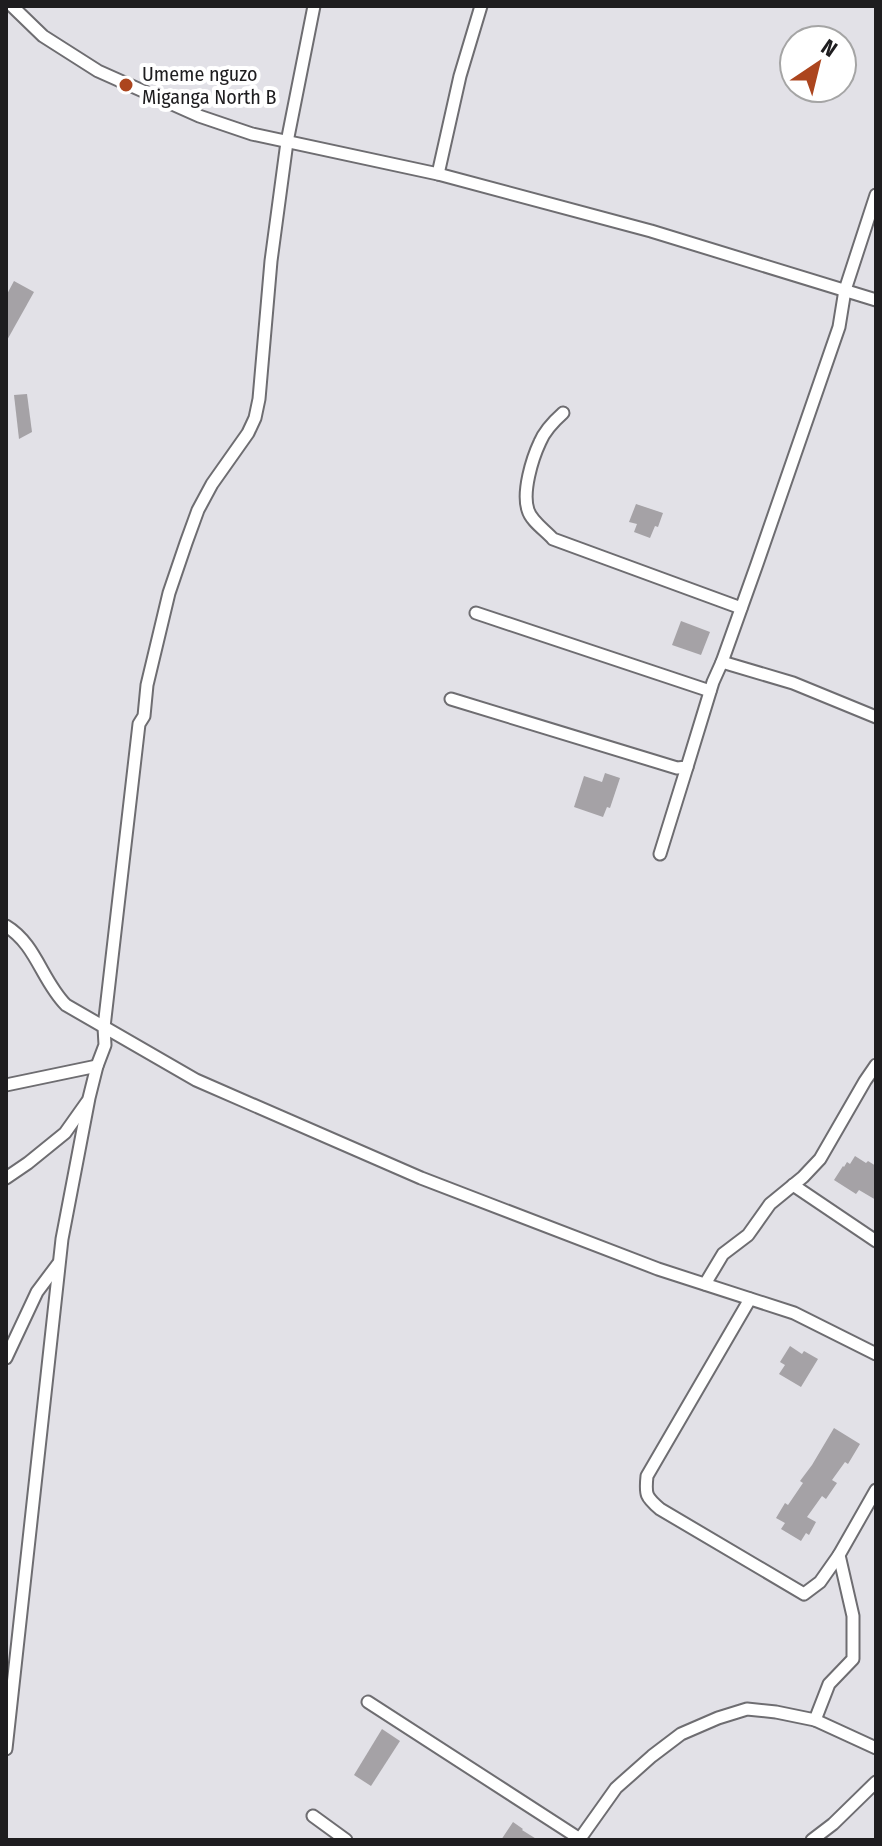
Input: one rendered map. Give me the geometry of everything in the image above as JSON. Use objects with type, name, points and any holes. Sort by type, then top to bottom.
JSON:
[{"type":"street","points":[[12,6],[43,36],[98,71],[199,116],[252,134],[438,174],[651,231],[876,300]]},
{"type":"street","points":[[6,1749],[62,1239],[89,1098],[105,1045],[104,1027],[139,724],[144,716],[147,685],[169,593],[198,510],[255,418],[287,142],[314,6]]},
{"type":"street","points":[[438,174],[460,76],[481,6]]},
{"type":"street","points":[[660,854],[710,691],[839,327],[845,290],[876,195]]},
{"type":"street","points":[[563,413],[540,441],[526,488],[527,509],[532,518],[553,539],[741,608]]},
{"type":"street","points":[[476,613],[710,691]]},
{"type":"street","points":[[722,662],[793,683],[876,717]]},
{"type":"street","points":[[451,699],[677,768],[687,767]]},
{"type":"street","points":[[6,926],[34,953],[57,996],[66,1005],[196,1080],[421,1178],[658,1269],[794,1313],[876,1354]]},
{"type":"street","points":[[705,1284],[723,1254],[748,1235],[770,1204],[820,1159],[876,1065]]},
{"type":"street","points":[[6,1085],[97,1066]]},
{"type":"street","points":[[6,1178],[65,1133],[89,1098]]},
{"type":"street","points":[[793,1185],[876,1241]]},
{"type":"street","points":[[6,1358],[37,1292],[59,1263]]},
{"type":"street","points":[[750,1299],[647,1476],[645,1491],[648,1499],[804,1594],[820,1582],[839,1555],[876,1490]]},
{"type":"street","points":[[815,1720],[829,1684],[853,1659],[853,1616],[839,1555]]},
{"type":"street","points":[[368,1702],[580,1840],[616,1788],[652,1756],[681,1734],[718,1718],[747,1709],[776,1712],[815,1720],[876,1748]]},
{"type":"street","points":[[812,1840],[876,1782]]},
{"type":"street","points":[[313,1816],[346,1840]]},
{"type":"building","points":[[14,281],[34,292],[6,342],[6,296]]},
{"type":"building","points":[[27,394],[32,432],[19,439],[14,395]]},
{"type":"building","points":[[636,504],[663,513],[650,538],[634,532],[637,524],[629,522]]},
{"type":"building","points":[[681,621],[710,632],[701,655],[672,645]]},
{"type":"building","points":[[605,773],[620,778],[610,808],[607,807],[603,817],[574,807],[584,776],[602,782]]},
{"type":"building","points":[[855,1156],[876,1166],[876,1200],[859,1190],[856,1194],[834,1180],[843,1166],[847,1162],[850,1164]]},
{"type":"building","points":[[790,1346],[818,1359],[801,1387],[779,1374],[785,1365],[780,1362]]},
{"type":"building","points":[[834,1428],[860,1444],[848,1464],[845,1462],[832,1480],[837,1483],[826,1499],[822,1496],[807,1517],[816,1522],[809,1535],[806,1533],[801,1541],[781,1529],[785,1523],[776,1518],[803,1483],[800,1481]]},
{"type":"building","points":[[382,1729],[400,1741],[371,1786],[354,1775]]},
{"type":"building","points":[[513,1822],[522,1830],[538,1840],[501,1840]]},
{"type":"place","name":"Umeme nguzo Miganga North B","points":[[126,85]]}]
